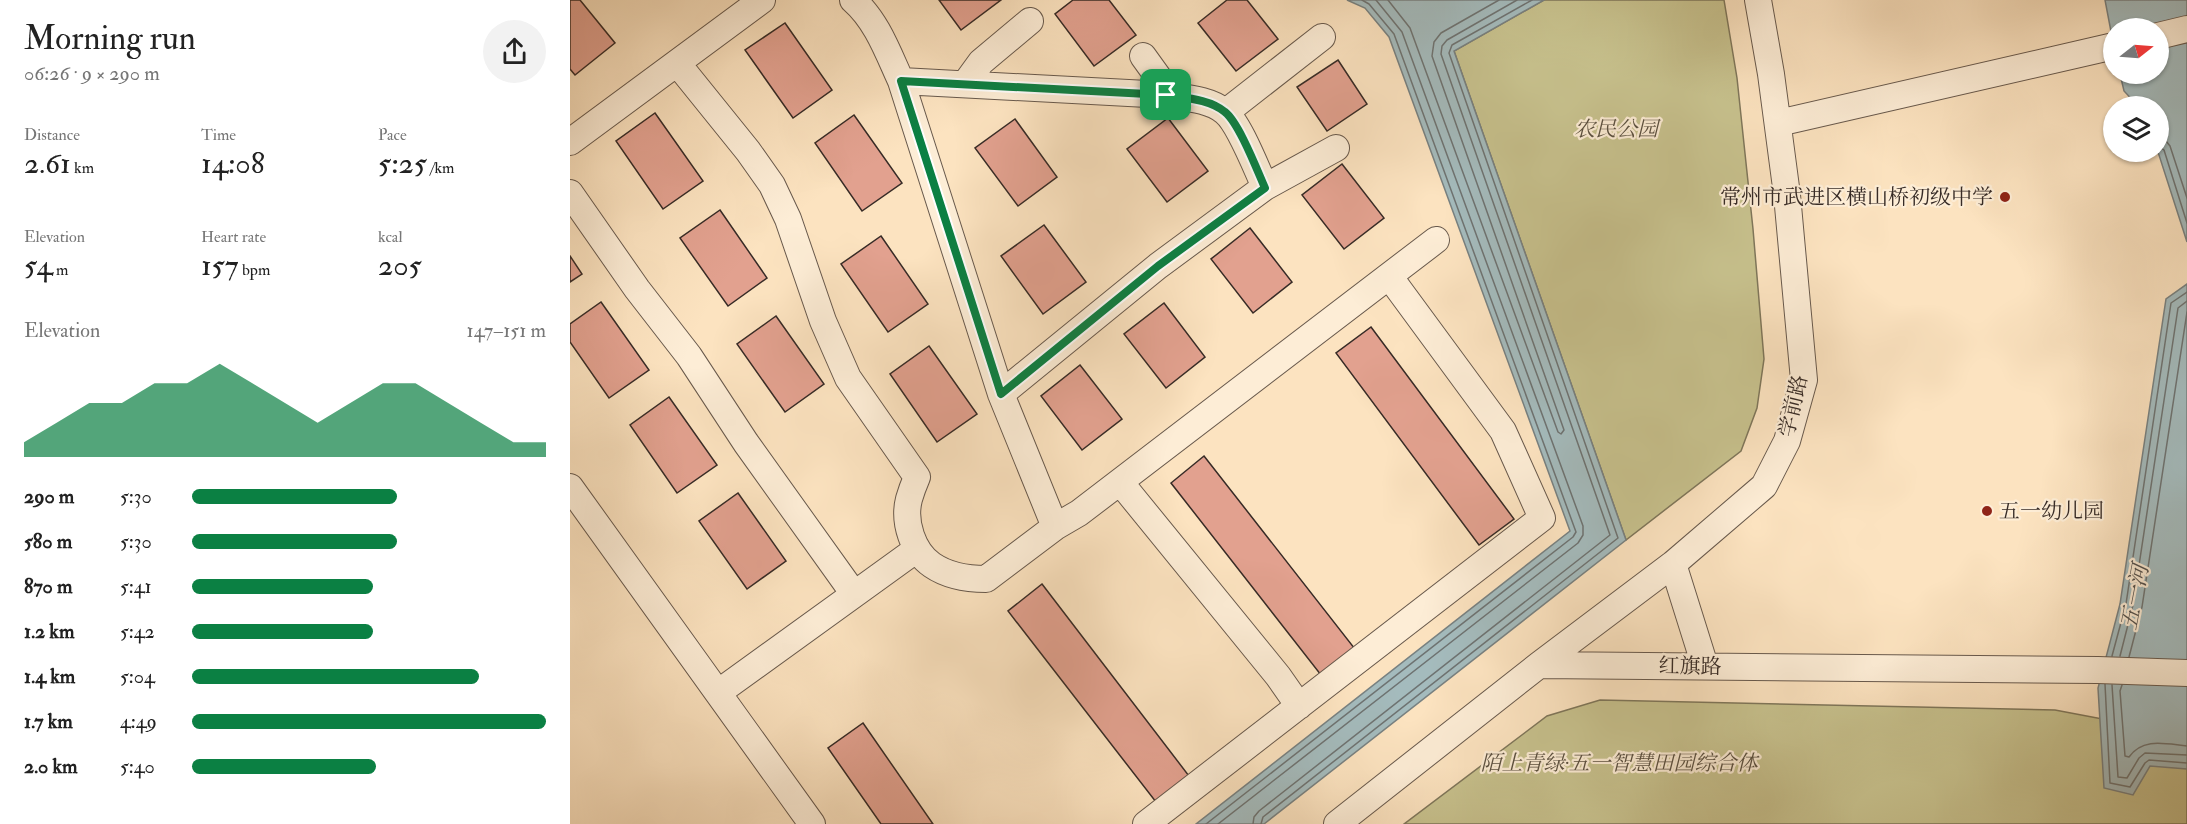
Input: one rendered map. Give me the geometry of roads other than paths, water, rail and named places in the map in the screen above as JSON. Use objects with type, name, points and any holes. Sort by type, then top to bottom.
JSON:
[{"type":"street","points":[[570,142],[762,0]]},
{"type":"street","points":[[853,0],[865,10],[871,20],[901,81],[1001,394],[1055,527]]},
{"type":"street","name":"学前路","points":[[1539,665],[1673,564],[1764,486],[1787,441],[1804,380],[1787,195],[1758,0]]},
{"type":"street","points":[[965,84],[981,62],[1030,21]]},
{"type":"street","points":[[2169,33],[2187,29]]},
{"type":"street","points":[[1226,112],[1322,37]]},
{"type":"street","points":[[1778,123],[2103,49]]},
{"type":"street","points":[[1143,56],[1161,81],[1166,95]]},
{"type":"street","points":[[677,63],[748,151],[772,185],[788,219],[823,321],[848,378],[917,477],[908,500],[907,519],[910,535],[917,549],[932,565],[971,579],[986,579],[1055,527],[1079,513],[1436,240]]},
{"type":"street","points":[[901,81],[1166,95],[1203,102],[1226,112],[1237,128],[1265,188]]},
{"type":"street","points":[[1001,394],[1158,266],[1265,188],[1336,148]]},
{"type":"street","points":[[570,193],[689,356],[747,443],[854,594]]},
{"type":"street","points":[[1146,824],[1542,518],[1503,431],[1389,276]]},
{"type":"street","points":[[1120,482],[1278,676],[1299,706]]},
{"type":"street","points":[[571,490],[719,692],[812,824]]},
{"type":"street","points":[[719,692],[917,549]]},
{"type":"street","points":[[1673,564],[1705,666]]},
{"type":"street","points":[[1337,824],[1539,665]]},
{"type":"street","name":"红旗路","points":[[1539,665],[2098,670],[2187,673]]},
{"type":"water","points":[[1347,0],[1544,0],[1454,51],[1626,540],[1264,824],[1196,824],[1570,531],[1389,37],[1365,8]]},
{"type":"water","points":[[2105,0],[2187,0],[2187,242],[2161,162],[2169,162],[2169,96],[2129,96],[2124,91],[2122,84],[2169,84],[2169,18],[2108,18]]},
{"type":"water","name":"五一河","points":[[2187,284],[2187,769],[2150,766],[2133,795],[2104,788],[2098,688],[2120,604],[2166,299]]},
{"type":"place","name":"常州市武进区横山桥初级中学","points":[[2005,197]]},
{"type":"place","name":"五一幼儿园","points":[[1987,511]]},
{"type":"park label","name":"农民公园","points":[[1616,129]]},
{"type":"park label","name":"陌上青绿·五一智慧田园综合体","points":[[1619,763]]}]
